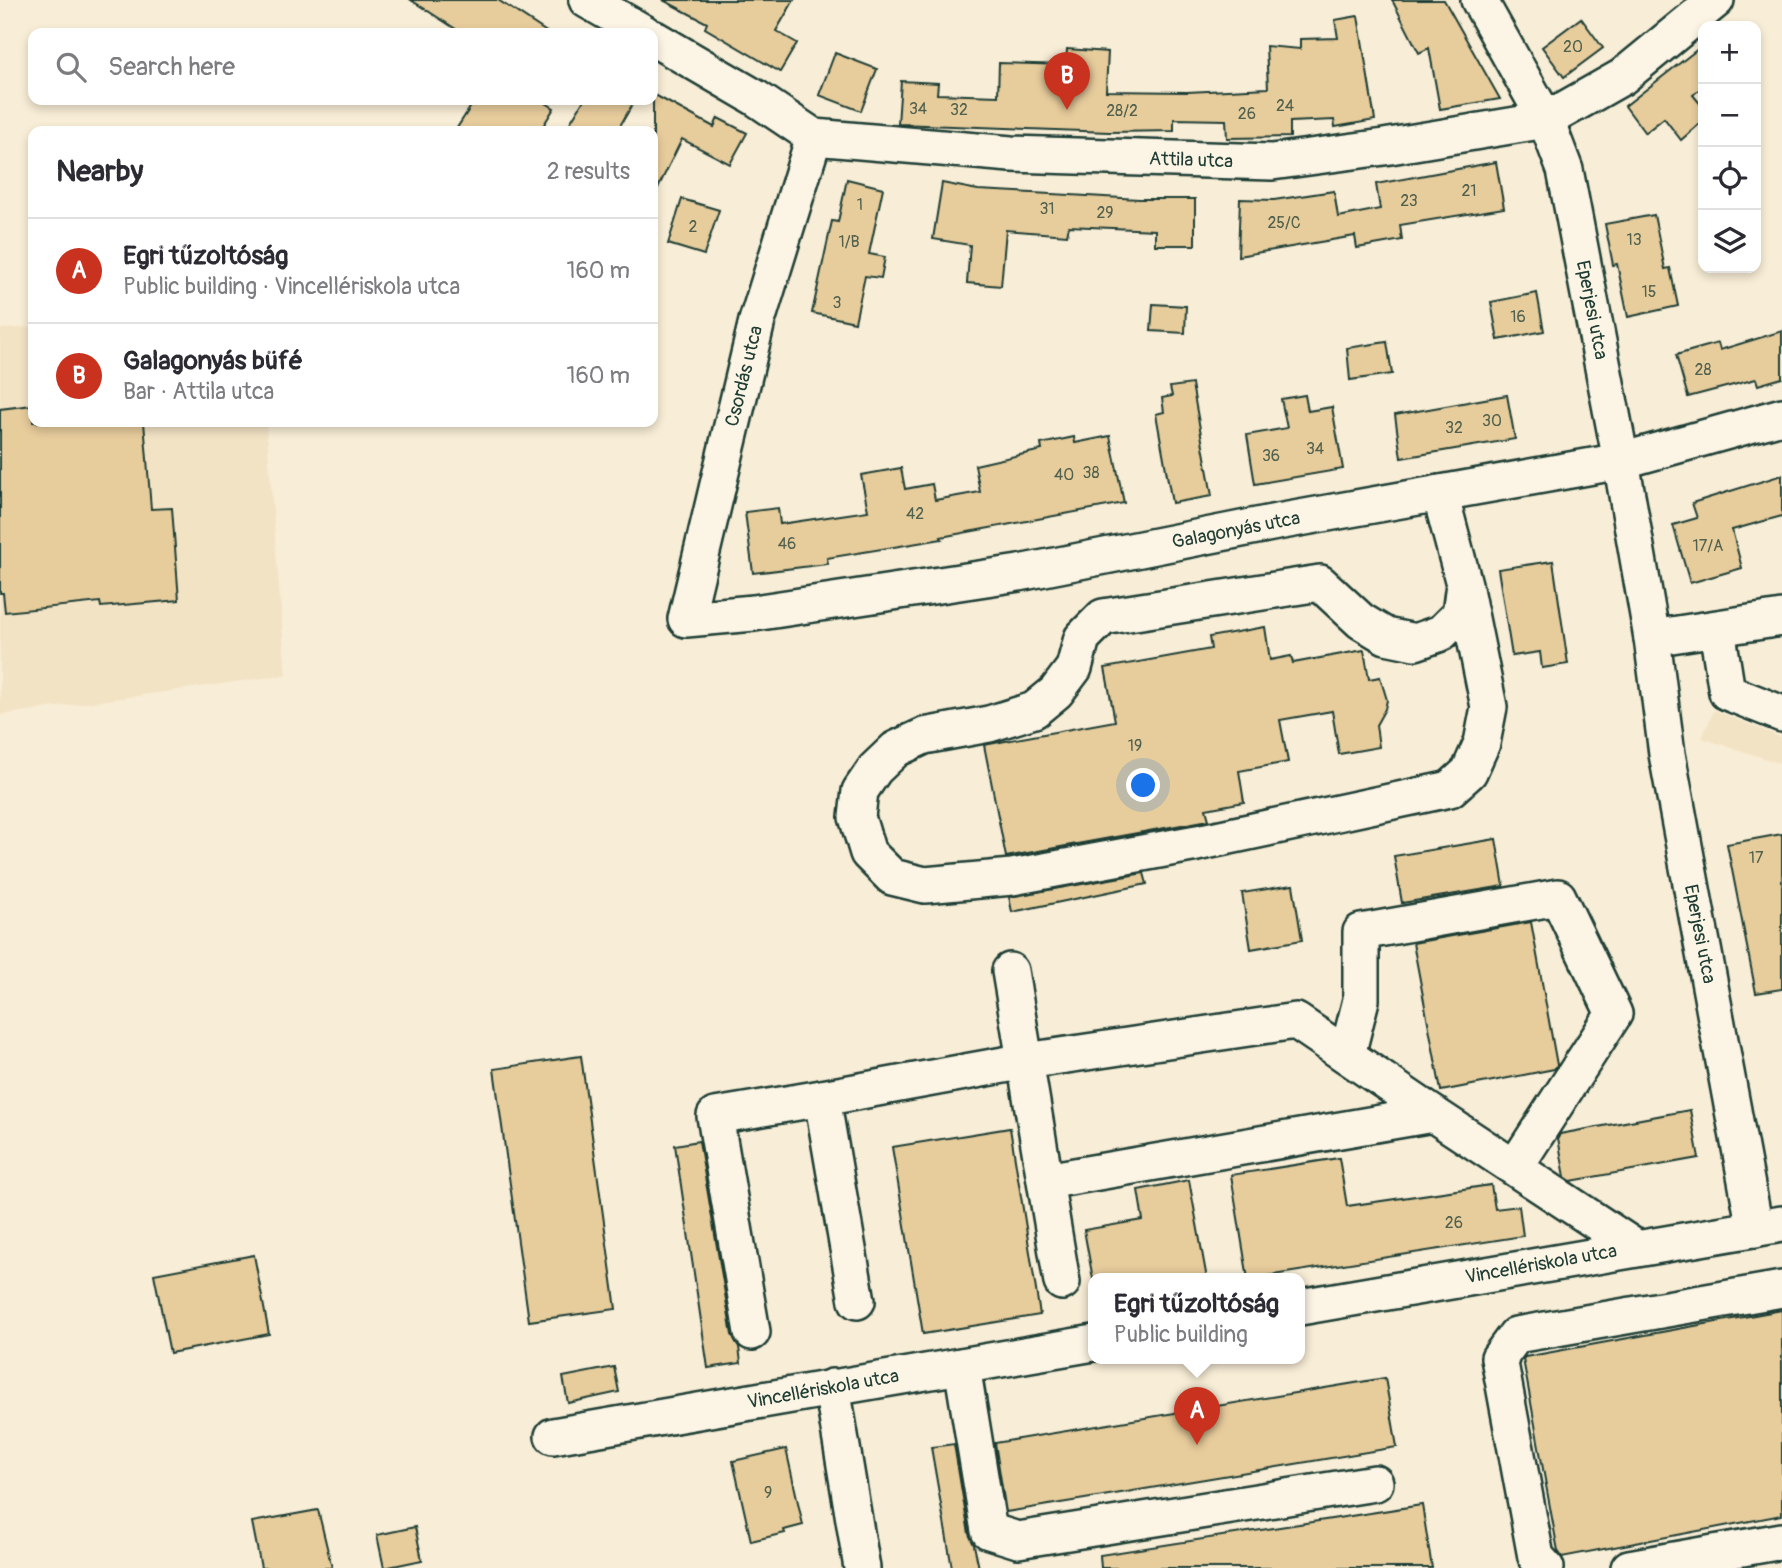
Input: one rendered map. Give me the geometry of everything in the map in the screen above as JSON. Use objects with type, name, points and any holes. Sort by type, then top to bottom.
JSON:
[{"type":"street","points":[[587,0],[635,28]]},
{"type":"street","name":"Eperjesi utca","points":[[1479,0],[1546,120],[1565,170],[1652,638],[1667,754],[1768,1227]]},
{"type":"street","name":"Attila utca","points":[[658,41],[756,98],[814,137],[1011,154],[1272,162],[1384,148],[1546,120],[1622,77],[1716,0]]},
{"type":"street","name":"Csordás utca","points":[[685,618],[757,321],[814,137]]},
{"type":"street","name":"Galagonyás utca","points":[[685,618],[754,612],[1019,573],[1277,522],[1621,461],[1782,416]]},
{"type":"street","points":[[1440,493],[1464,584],[1489,707],[1482,743],[1469,772],[1450,789],[1197,843],[1012,877],[925,885],[892,877],[868,853],[856,817],[860,791],[875,769],[896,749],[924,736],[989,724],[1034,710],[1056,692],[1074,668],[1082,638],[1103,617],[1320,583],[1361,621],[1386,636],[1415,642],[1441,632],[1460,614],[1464,584]]},
{"type":"street","points":[[1652,638],[1782,618]]},
{"type":"street","points":[[1717,629],[1727,692],[1782,714]]},
{"type":"street","points":[[1347,1055],[1362,1000],[1361,933],[1558,897],[1614,1014],[1515,1167]]},
{"type":"street","points":[[1010,971],[1062,1282]]},
{"type":"street","points":[[752,1332],[715,1116],[1026,1061],[1296,1021],[1636,1248]]},
{"type":"street","points":[[822,1098],[857,1301]]},
{"type":"street","points":[[1046,1181],[1433,1114]]},
{"type":"street","name":"Vincellériskola utca","points":[[1305,1306],[1768,1227]]},
{"type":"street","points":[[1546,1568],[1536,1557],[1499,1358],[1516,1335],[1782,1289]]},
{"type":"street","name":"Vincellériskola utca","points":[[553,1436],[1088,1344]]},
{"type":"street","points":[[962,1366],[989,1531],[1018,1540],[1375,1483]]},
{"type":"street","points":[[832,1387],[862,1568]]},
{"type":"street","points":[[1629,1568],[1782,1541]]},
{"type":"shaded area","points":[[28,327],[28,427],[266,427],[286,675],[0,715],[0,329]]},
{"type":"shaded area","points":[[1714,710],[1782,738],[1782,764],[1702,738]]},
{"type":"building","points":[[411,0],[498,0],[540,28],[454,28]]},
{"type":"building","points":[[663,0],[794,0],[776,31],[797,43],[780,72],[705,28],[707,23]]},
{"type":"building","points":[[1392,0],[1444,0],[1500,99],[1440,109],[1429,48],[1419,53]]},
{"type":"building","points":[[1358,16],[1375,120],[1335,127],[1334,120],[1290,122],[1290,137],[1227,138],[1226,120],[1174,119],[1174,131],[1109,132],[898,124],[901,81],[938,83],[937,94],[998,96],[999,63],[1066,65],[1067,49],[1108,52],[1106,91],[1187,92],[1268,88],[1266,46],[1300,49],[1300,39],[1338,38],[1335,20]]},
{"type":"building","points":[[1581,18],[1603,48],[1564,77],[1542,47]]},
{"type":"building","points":[[1698,49],[1698,90],[1693,95],[1698,101],[1698,125],[1681,140],[1664,118],[1645,133],[1625,106]]},
{"type":"building","points":[[835,53],[877,69],[861,111],[819,95]]},
{"type":"building","points":[[658,97],[714,127],[718,118],[747,133],[730,164],[682,139],[658,188],[658,126],[653,126],[653,105],[658,105]]},
{"type":"building","points":[[472,105],[549,105],[554,108],[543,126],[458,126]]},
{"type":"building","points":[[581,105],[632,105],[620,126],[568,126]]},
{"type":"building","points":[[1496,162],[1504,208],[1400,225],[1402,240],[1357,248],[1355,236],[1238,256],[1240,199],[1274,200],[1334,191],[1338,217],[1380,209],[1376,184]]},
{"type":"building","points":[[847,179],[883,188],[869,254],[885,257],[881,278],[865,276],[855,322],[812,313],[832,221],[838,222]]},
{"type":"building","points":[[942,183],[978,190],[1139,199],[1195,199],[1195,245],[1155,245],[1155,230],[1069,226],[1067,235],[1006,230],[1001,286],[967,283],[970,245],[933,239]]},
{"type":"building","points":[[682,199],[719,210],[704,255],[668,244]]},
{"type":"building","points":[[1654,215],[1665,269],[1670,268],[1678,306],[1628,317],[1605,224]]},
{"type":"building","points":[[1537,293],[1544,331],[1498,340],[1491,302]]},
{"type":"building","points":[[1153,304],[1186,306],[1185,333],[1151,331]]},
{"type":"building","points":[[1782,331],[1782,378],[1758,385],[1756,379],[1688,397],[1676,355],[1718,343],[1720,350]]},
{"type":"building","points":[[1387,342],[1392,374],[1350,380],[1347,348]]},
{"type":"building","points":[[1192,384],[1212,496],[1172,503],[1156,414],[1164,412],[1162,398],[1172,396],[1170,387]]},
{"type":"building","points":[[1305,395],[1308,411],[1332,407],[1343,469],[1255,484],[1247,435],[1287,428],[1281,399]]},
{"type":"building","points":[[1507,395],[1515,439],[1401,458],[1395,415]]},
{"type":"building","points":[[28,406],[28,427],[144,427],[151,509],[172,508],[179,600],[101,607],[100,602],[5,612],[3,593],[0,593],[0,409]]},
{"type":"building","points":[[1110,436],[1124,503],[941,537],[942,539],[827,558],[828,564],[753,573],[745,512],[778,508],[780,524],[868,511],[861,475],[901,468],[905,489],[932,484],[935,500],[980,492],[975,465],[1042,450],[1041,444],[1074,437],[1075,443]]},
{"type":"building","points":[[1782,475],[1782,516],[1732,530],[1742,568],[1690,583],[1673,525],[1697,518],[1692,503]]},
{"type":"building","points":[[1553,561],[1568,664],[1542,668],[1540,652],[1512,656],[1498,569]]},
{"type":"building","points":[[1265,627],[1270,660],[1291,656],[1293,663],[1364,650],[1369,679],[1380,677],[1387,700],[1376,725],[1379,747],[1339,754],[1332,711],[1280,720],[1288,762],[1239,771],[1244,802],[1206,809],[1209,820],[1006,857],[984,745],[1115,721],[1105,668],[1211,649],[1209,637]]},
{"type":"building","points":[[1782,834],[1782,989],[1756,993],[1727,844]]},
{"type":"building","points":[[1496,839],[1504,886],[1402,903],[1394,856]]},
{"type":"building","points":[[1144,873],[1147,884],[1012,912],[1009,897]]},
{"type":"building","points":[[1293,885],[1302,940],[1251,949],[1242,893]]},
{"type":"building","points":[[1531,922],[1557,1065],[1554,1069],[1441,1091],[1413,943]]},
{"type":"building","points":[[581,1056],[616,1309],[529,1321],[494,1069]]},
{"type":"building","points":[[1690,1110],[1699,1158],[1571,1181],[1565,1177],[1558,1138],[1560,1134]]},
{"type":"building","points":[[1010,1128],[1040,1315],[923,1334],[892,1147]]},
{"type":"building","points":[[699,1141],[732,1335],[739,1347],[741,1363],[708,1368],[675,1145]]},
{"type":"building","points":[[1339,1158],[1347,1206],[1491,1185],[1495,1209],[1519,1206],[1523,1236],[1286,1273],[1247,1273],[1231,1175]]},
{"type":"building","points":[[1189,1180],[1206,1273],[1092,1273],[1084,1230],[1143,1220],[1138,1190]]},
{"type":"building","points":[[254,1255],[269,1334],[170,1353],[154,1274]]},
{"type":"building","points":[[1782,1310],[1782,1515],[1562,1557],[1558,1551],[1523,1359]]},
{"type":"building","points":[[614,1367],[619,1392],[568,1403],[563,1377]]},
{"type":"building","points":[[1385,1378],[1397,1447],[1006,1512],[995,1443]]},
{"type":"building","points":[[954,1444],[969,1534],[979,1568],[952,1568],[931,1447]]},
{"type":"building","points":[[786,1449],[803,1525],[784,1530],[785,1533],[751,1541],[733,1461]]},
{"type":"building","points":[[1422,1505],[1432,1568],[1101,1568],[1100,1555]]},
{"type":"building","points":[[318,1510],[332,1568],[261,1568],[252,1522]]},
{"type":"building","points":[[415,1527],[422,1560],[384,1568],[377,1535]]},
{"type":"place","name":"Galagonyás büfé","points":[[1067,110]]},
{"type":"place","name":"Egri tűzoltóság","points":[[1197,1445]]}]
